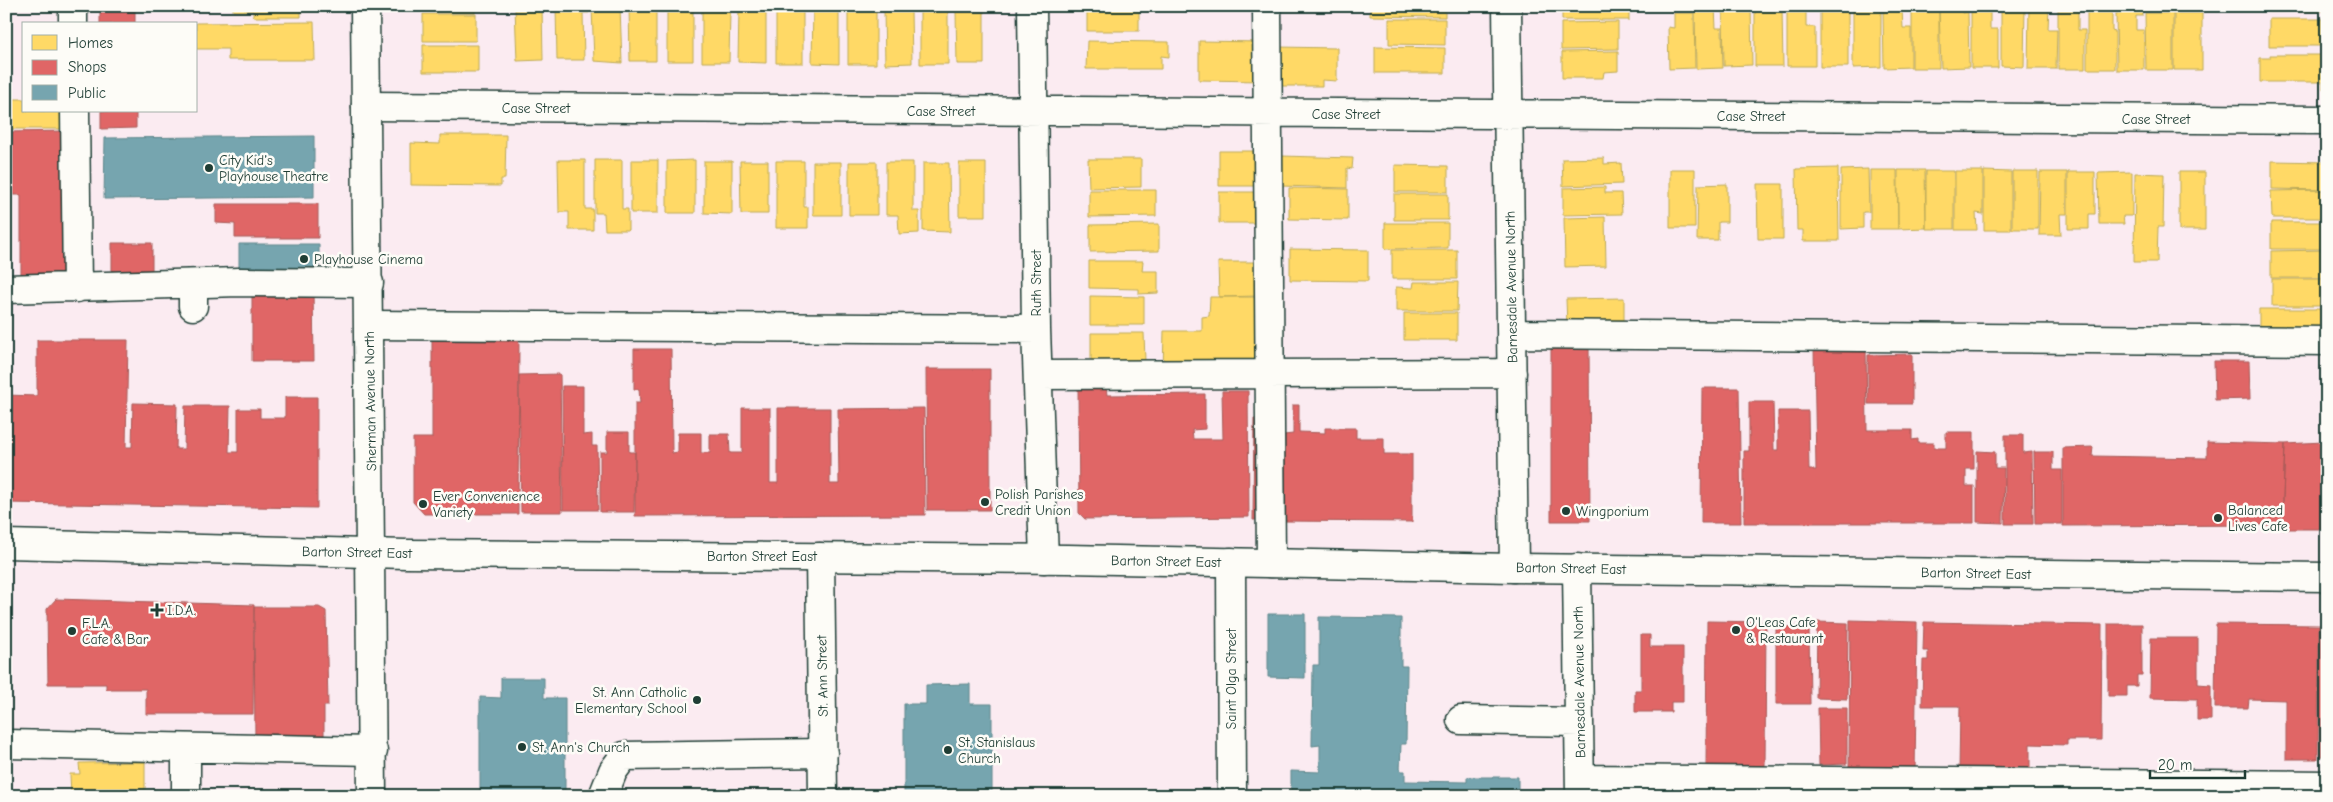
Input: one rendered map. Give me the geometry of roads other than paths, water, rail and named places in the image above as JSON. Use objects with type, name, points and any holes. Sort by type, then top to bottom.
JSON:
[{"type":"street","points":[[73,6],[73,22]]},
{"type":"street","name":"Sherman Avenue North","points":[[365,6],[369,283],[372,796]]},
{"type":"street","name":"Ruth Street","points":[[1032,6],[1035,112],[1036,329],[1044,559]]},
{"type":"street","points":[[1267,6],[1271,562]]},
{"type":"street","name":"Barnesdale Avenue North","points":[[1507,6],[1514,568]]},
{"type":"street","name":"Case Street","points":[[366,106],[1268,114],[2327,120]]},
{"type":"street","points":[[75,112],[77,288]]},
{"type":"street","points":[[6,288],[77,288],[193,295],[369,283]]},
{"type":"street","points":[[368,325],[1036,329]]},
{"type":"street","points":[[1512,334],[2327,341]]},
{"type":"street","points":[[1038,375],[1512,373]]},
{"type":"street","name":"Barton Street East","points":[[6,544],[370,553],[1044,559],[1514,568],[2327,577]]},
{"type":"street","name":"St. Ann Street","points":[[820,557],[823,796]]},
{"type":"street","name":"Saint Olga Street","points":[[1231,562],[1232,796]]},
{"type":"street","name":"Barnesdale Avenue North","points":[[1577,568],[1581,788]]},
{"type":"street","points":[[1461,720],[1579,722]]},
{"type":"street","points":[[6,744],[373,751]]},
{"type":"street","points":[[186,748],[186,796]]},
{"type":"street","points":[[603,796],[613,771],[624,756],[823,753]]},
{"type":"street","points":[[1581,788],[2327,785]]},
{"type":"place","name":"City Kid's Playhouse Theatre","points":[[209,168]]},
{"type":"place","name":"Playhouse Cinema","points":[[304,259]]},
{"type":"place","name":"Polish Parishes Credit Union","points":[[985,502]]},
{"type":"place","name":"Ever Convenience Variety","points":[[423,504]]},
{"type":"place","name":"Wingporium","points":[[1566,511]]},
{"type":"place","name":"Balanced Lives Cafe","points":[[2218,518]]},
{"type":"place","name":"I.D.A.","points":[[157,610]]},
{"type":"place","name":"O'Leas Cafe & Restaurant","points":[[1736,630]]},
{"type":"place","name":"F.L.A. Cafe & Bar","points":[[72,631]]},
{"type":"place","name":"St. Ann Catholic Elementary School","points":[[697,700]]},
{"type":"place","name":"St. Ann's Church","points":[[522,747]]},
{"type":"place","name":"St. Stanislaus Church","points":[[948,750]]}]
